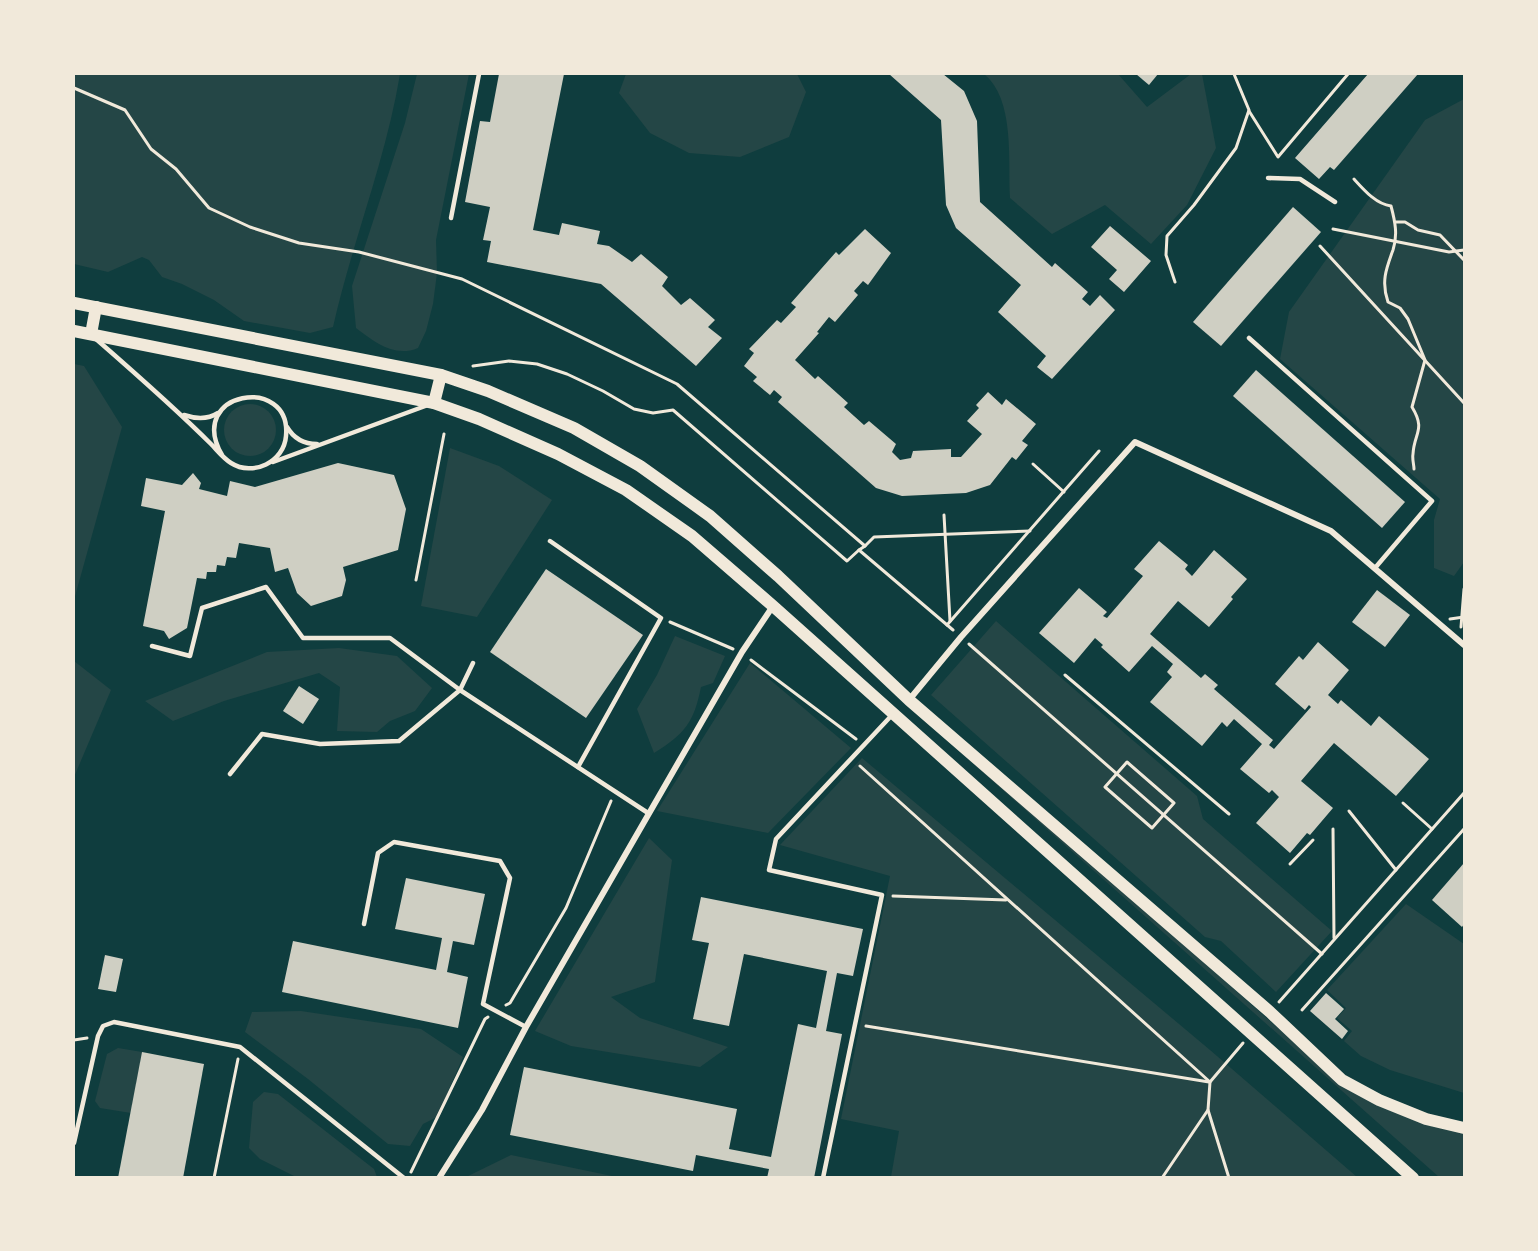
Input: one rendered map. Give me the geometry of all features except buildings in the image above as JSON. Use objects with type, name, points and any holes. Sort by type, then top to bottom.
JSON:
[{"type":"main road","points":[[74,303],[441,375],[477,387],[574,428],[640,466],[710,516],[778,576],[909,700],[1270,1012],[1342,1080],[1379,1100],[1426,1119],[1464,1128]]},
{"type":"main road","points":[[90,334],[96,307]]},
{"type":"main road","points":[[74,331],[434,403],[519,435],[626,490],[692,536],[773,606],[1413,1178]]},
{"type":"main road","points":[[434,403],[441,375]]},
{"type":"main road","points":[[893,714],[909,700]]},
{"type":"street","points":[[909,700],[961,637],[1136,442],[1331,531],[1462,643]]},
{"type":"street","points":[[439,1178],[482,1110],[526,1027],[742,652],[773,606]]},
{"type":"lane","points":[[452,218],[479,74]]},
{"type":"lane","points":[[1268,178],[1300,179],[1335,202]]},
{"type":"lane","points":[[90,334],[181,414],[231,463],[243,468],[255,468],[267,464],[434,403]]},
{"type":"lane","points":[[1249,338],[1432,501],[1375,568]]},
{"type":"lane","points":[[181,414],[203,418],[212,417],[229,402],[240,397],[264,398],[282,414],[292,435],[309,444],[320,444]]},
{"type":"lane","points":[[220,411],[213,433],[222,455]]},
{"type":"lane","points":[[267,464],[283,448],[286,425]]},
{"type":"lane","points":[[550,541],[661,618],[578,767]]},
{"type":"lane","points":[[152,646],[190,656],[202,608],[266,587],[303,638],[390,638],[460,690],[648,813]]},
{"type":"lane","points":[[230,774],[262,734],[320,744],[399,741],[460,690],[473,663]]},
{"type":"lane","points":[[823,1178],[882,895],[769,870],[776,839],[893,714]]},
{"type":"lane","points":[[364,924],[378,853],[394,842],[500,861],[510,878],[483,1004],[526,1027]]},
{"type":"lane","points":[[74,1143],[100,1030],[108,1023],[120,1023],[240,1047],[404,1178]]},
{"type":"path","points":[[1234,74],[1249,110],[1278,157],[1348,74]]},
{"type":"path","points":[[74,88],[125,110],[151,149],[176,169],[209,208],[250,227],[299,243],[359,252],[462,279],[677,384],[865,546]]},
{"type":"path","points":[[1175,282],[1166,255],[1167,236],[1194,205],[1236,148],[1249,110]]},
{"type":"path","points":[[1354,179],[1371,196],[1391,206],[1396,222],[1395,241],[1384,273],[1385,294],[1388,302],[1400,308],[1408,319],[1425,360],[1412,407],[1418,417],[1419,432],[1413,453],[1415,486]]},
{"type":"path","points":[[1396,222],[1405,222],[1418,230],[1440,235],[1464,260]]},
{"type":"path","points":[[1333,229],[1449,252],[1464,250]]},
{"type":"path","points":[[1320,246],[1464,403]]},
{"type":"path","points":[[473,366],[509,361],[537,364],[576,378],[634,409],[653,413],[673,410],[847,561],[874,537],[1030,531]]},
{"type":"path","points":[[417,580],[444,434]]},
{"type":"path","points":[[948,623],[1099,452]]},
{"type":"path","points":[[1033,464],[1064,492]]},
{"type":"path","points":[[944,515],[948,623]]},
{"type":"path","points":[[859,550],[948,623],[961,637],[1322,954]]},
{"type":"path","points":[[1462,643],[1464,589]]},
{"type":"path","points":[[661,618],[742,652],[856,738],[860,766],[1210,1082]]},
{"type":"path","points":[[1065,675],[1229,814]]},
{"type":"path","points":[[1127,762],[1174,803],[1152,828],[1105,787],[1117,774],[1127,762]]},
{"type":"path","points":[[409,1178],[486,1019],[510,1003],[566,908],[615,791]]},
{"type":"path","points":[[1270,1012],[1464,793]]},
{"type":"path","points":[[1403,803],[1432,829]]},
{"type":"path","points":[[1349,811],[1396,870]]},
{"type":"path","points":[[1333,829],[1334,939]]},
{"type":"path","points":[[1302,1010],[1464,829]]},
{"type":"path","points":[[1290,864],[1313,840]]},
{"type":"path","points":[[882,895],[1008,900]]},
{"type":"path","points":[[855,1024],[1210,1082]]},
{"type":"path","points":[[1230,1178],[1208,1110],[1210,1082],[1252,1033]]},
{"type":"path","points":[[214,1178],[240,1047]]},
{"type":"path","points":[[1162,1178],[1208,1110]]},
{"type":"shaded area","points":[[74,74],[400,74],[378,169],[333,327],[310,333],[244,321],[214,300],[162,277],[149,260],[142,257],[108,272],[74,264]]},
{"type":"shaded area","points":[[417,74],[469,74],[436,240],[437,273],[433,304],[426,331],[418,348],[401,351],[385,347],[356,328],[352,286],[405,123]]},
{"type":"shaded area","points":[[626,74],[797,74],[806,92],[789,137],[740,157],[689,153],[650,133],[619,93]]},
{"type":"shaded area","points":[[984,74],[1118,74],[1147,107],[1191,74],[1202,74],[1216,148],[1187,205],[1151,244],[1105,205],[1052,234],[1010,198],[1008,131],[1005,114],[994,85]]},
{"type":"shaded area","points":[[1464,99],[1464,562],[1454,576],[1434,568],[1434,520],[1440,499],[1280,359],[1289,312],[1425,120]]},
{"type":"shaded area","points":[[74,364],[84,366],[122,427],[74,600]]},
{"type":"shaded area","points":[[245,404],[255,404],[269,411],[276,430],[269,449],[255,456],[245,456],[235,452],[228,445],[224,435],[224,425],[228,415],[235,408]]},
{"type":"shaded area","points":[[450,448],[499,466],[552,500],[477,617],[421,606]]},
{"type":"shaded area","points":[[996,621],[1197,796],[1203,819],[1332,931],[1276,992],[1221,941],[1205,937],[931,695]]},
{"type":"shaded area","points":[[675,636],[725,656],[713,683],[701,687],[695,709],[681,733],[654,753],[637,709],[657,675]]},
{"type":"shaded area","points":[[339,648],[397,656],[432,688],[415,711],[390,721],[377,732],[337,731],[340,687],[319,673],[224,701],[173,721],[145,701],[267,652]]},
{"type":"shaded area","points":[[74,661],[111,690],[74,777]]},
{"type":"shaded area","points":[[750,663],[851,748],[768,833],[657,811]]},
{"type":"shaded area","points":[[938,726],[1334,1078],[1464,1127],[1464,1177],[1439,1177],[935,730]]},
{"type":"shaded area","points":[[862,758],[1210,1050],[1357,1177],[891,1177],[899,1131],[841,1119],[890,876],[780,845]]},
{"type":"shaded area","points":[[649,838],[672,860],[655,982],[611,997],[640,1018],[728,1047],[700,1067],[571,1046],[535,1031]]},
{"type":"shaded area","points":[[1406,904],[1464,944],[1464,1093],[1390,1070],[1361,1056],[1344,1041],[1352,1031],[1337,1018],[1346,1008],[1327,990]]},
{"type":"shaded area","points":[[301,1011],[421,1029],[463,1057],[437,1117],[423,1124],[410,1146],[388,1144],[308,1079],[245,1032],[252,1012]]},
{"type":"shaded area","points":[[118,1048],[142,1052],[131,1113],[100,1108],[95,1101],[107,1054]]},
{"type":"shaded area","points":[[264,1092],[278,1094],[374,1169],[377,1177],[296,1177],[260,1159],[249,1148],[253,1102]]},
{"type":"shaded area","points":[[511,1155],[612,1176],[617,1177],[466,1177]]}]
